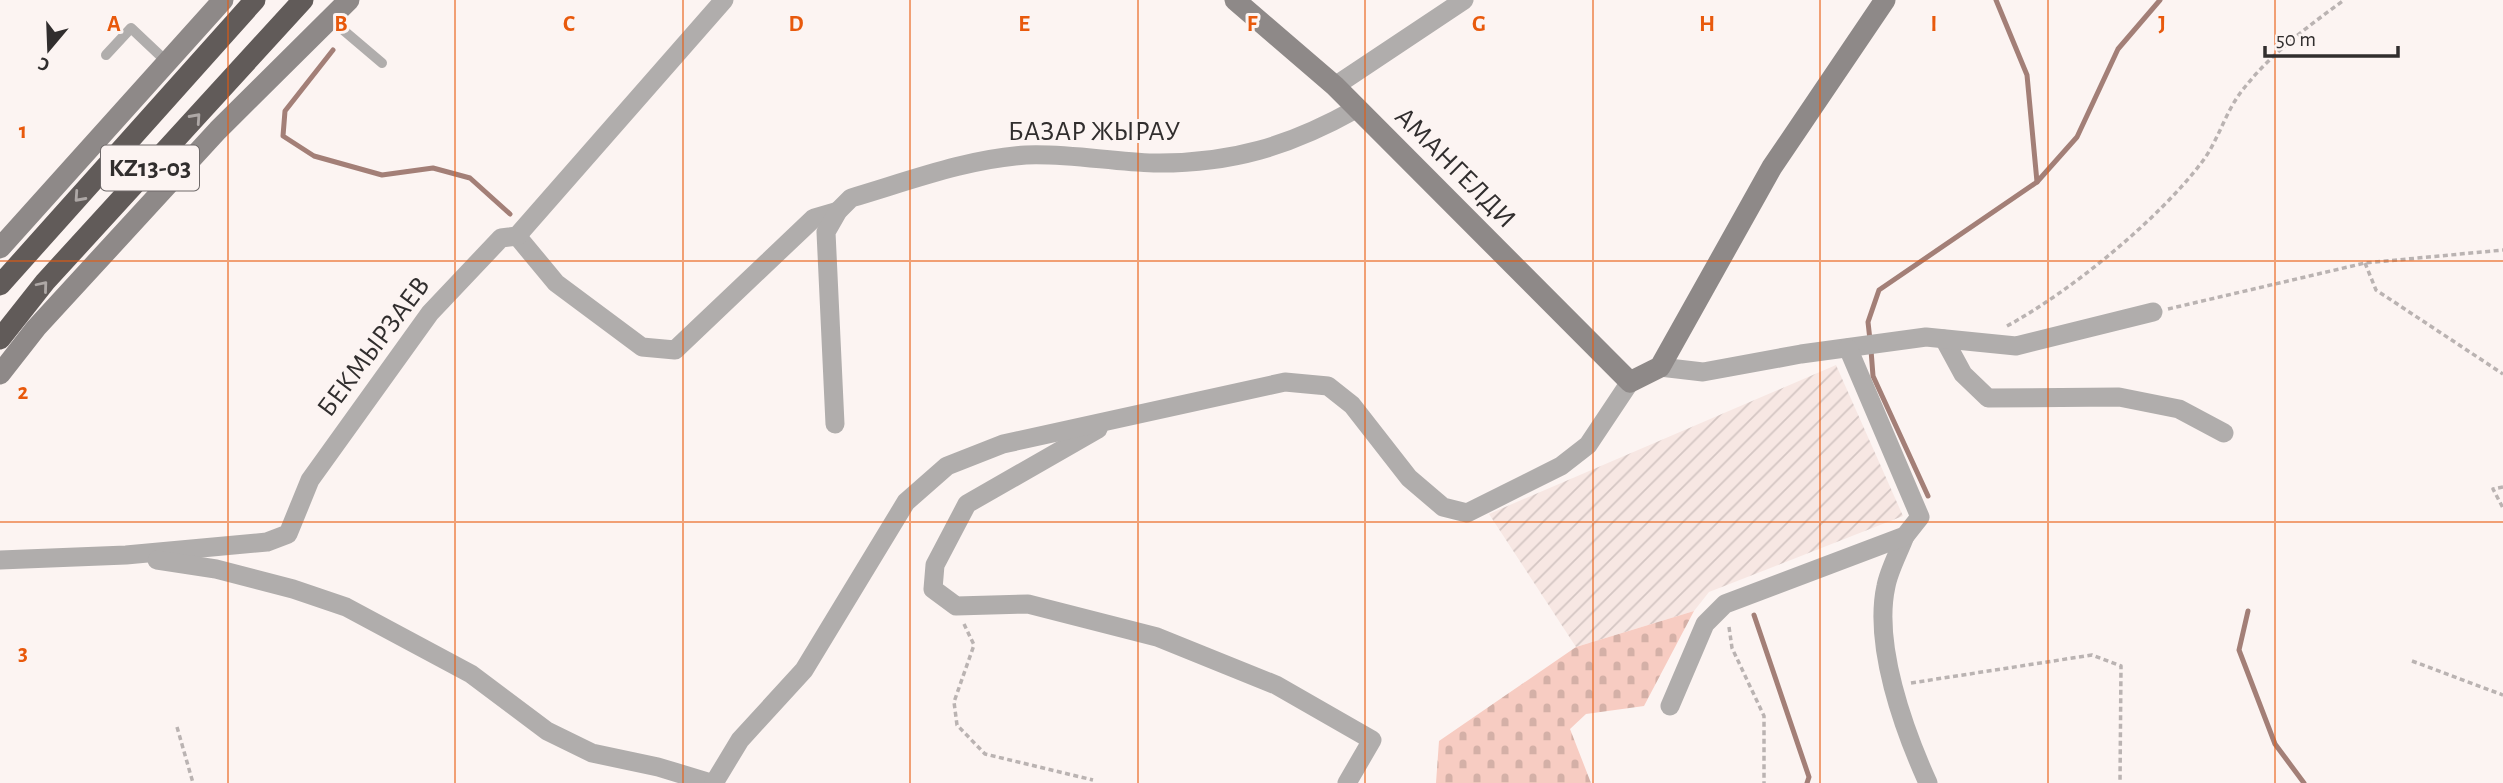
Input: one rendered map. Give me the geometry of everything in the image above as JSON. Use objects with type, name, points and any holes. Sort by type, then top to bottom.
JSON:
[{"type":"highway","name":"KZ13-03","points":[[0,285],[255,0]]},
{"type":"highway","name":"KZ13-03","points":[[0,339],[45,282],[303,0]]},
{"type":"main road","points":[[0,248],[223,0]]},
{"type":"main road","points":[[0,374],[36,328],[218,130],[349,0]]},
{"type":"main road","name":"АМАНГЕЛДИ","points":[[1235,0],[1335,86],[1630,382]]},
{"type":"main road","points":[[1630,382],[1660,367],[1772,167],[1885,0]]},
{"type":"street","name":"БЕКМЫРЗАЕВ","points":[[0,560],[126,555],[267,542],[288,534],[310,480],[430,313],[501,238],[517,236],[724,0]]},
{"type":"street","points":[[1335,86],[1464,0]]},
{"type":"street","name":"БАЗАР ЖЫРАУ","points":[[517,236],[556,283],[642,347],[675,351],[814,218],[838,211],[851,198],[966,163],[1028,155],[1156,163],[1248,155],[1319,130],[1356,108]]},
{"type":"street","points":[[835,424],[826,232],[838,211]]},
{"type":"street","points":[[1660,367],[1703,372],[1926,337],[2016,346],[2153,313]]},
{"type":"street","points":[[1944,339],[1963,374],[1988,398],[2119,397],[2179,408],[2224,433]]},
{"type":"street","points":[[1848,348],[1920,517],[1905,536],[1886,587],[1884,648],[1913,750],[1928,783]]},
{"type":"street","points":[[126,555],[216,569],[293,589],[346,607],[471,674],[547,731],[592,753],[658,767],[713,783],[740,740],[804,670],[906,502],[947,466],[1003,443],[1285,382],[1328,386],[1352,405],[1409,478],[1443,507],[1467,513],[1561,466],[1588,445],[1630,382]]},
{"type":"street","points":[[1116,419],[967,504],[935,565],[933,589],[956,606],[1028,604],[1157,637],[1276,685],[1371,740],[1347,783]]},
{"type":"street","points":[[1670,706],[1705,624],[1725,604],[1905,536]]},
{"type":"lane","points":[[329,18],[382,63]]},
{"type":"lane","points":[[106,55],[131,29],[167,62]]},
{"type":"path","points":[[1978,342],[2040,308],[2156,214],[2204,160],[2240,94],[2281,46],[2344,0]]},
{"type":"path","points":[[2153,313],[2365,262],[2503,250]]},
{"type":"path","points":[[2365,262],[2376,290],[2503,374]]},
{"type":"path","points":[[2503,487],[2493,489],[2503,508]]},
{"type":"path","points":[[1725,604],[1732,648],[1764,716],[1764,783]]},
{"type":"path","points":[[956,606],[974,645],[954,702],[957,725],[985,754],[1093,780]]},
{"type":"path","points":[[1895,685],[2092,655],[2121,666],[2120,783]]},
{"type":"path","points":[[2412,661],[2503,695]]},
{"type":"path","points":[[177,727],[193,783]]},
{"type":"shaded area","points":[[1836,365],[1903,516],[1709,592],[1694,611],[1576,647],[1489,514]]},
{"type":"green space","points":[[1694,611],[1644,706],[1586,714],[1570,729],[1591,783],[1436,783],[1439,741],[1576,647]]},
{"type":"waterway","points":[[1996,0],[2027,75],[2037,182]]},
{"type":"waterway","points":[[1870,340],[1868,322],[1879,290],[2037,182],[2077,137],[2118,49],[2160,0]]},
{"type":"waterway","points":[[333,50],[285,111],[283,136],[314,156],[382,175],[433,168],[470,178],[510,214]]},
{"type":"waterway","points":[[1871,350],[1873,376],[1928,496]]},
{"type":"waterway","points":[[2248,611],[2239,650],[2275,744],[2304,783]]},
{"type":"waterway","points":[[1754,615],[1809,777],[1807,783]]}]
